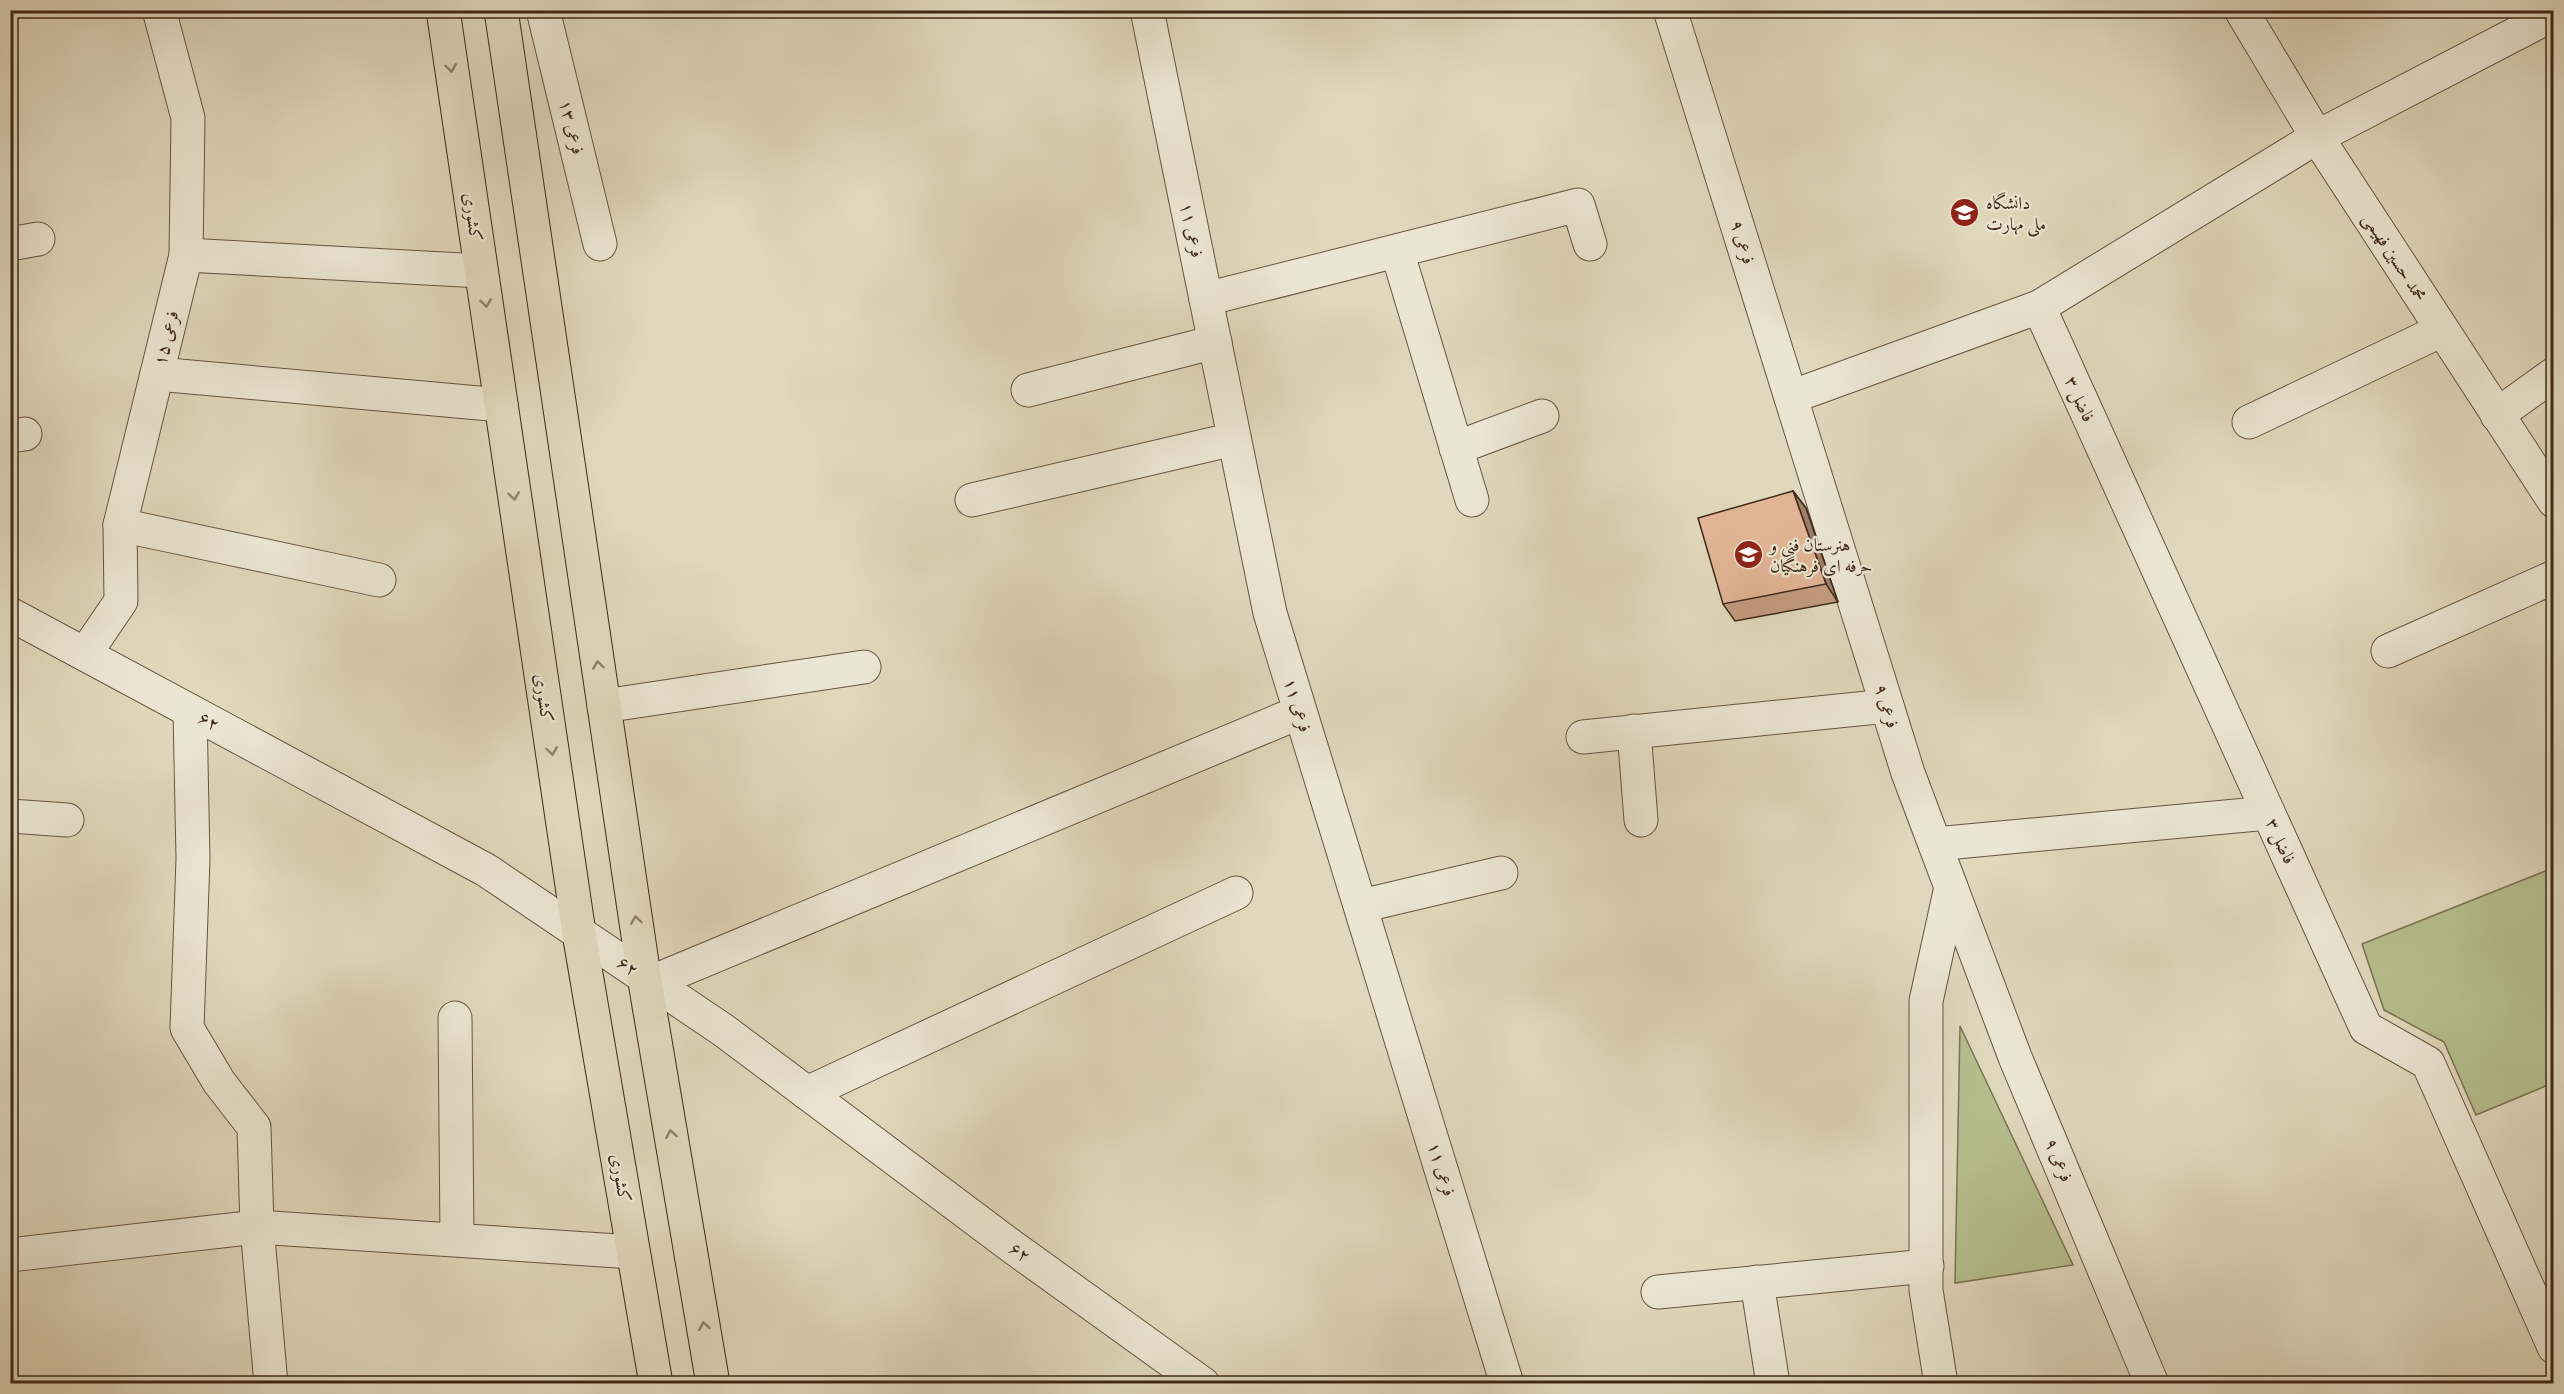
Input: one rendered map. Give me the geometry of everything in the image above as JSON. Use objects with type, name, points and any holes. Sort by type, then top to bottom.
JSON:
[{"type":"main road","name":"کشوری","points":[[443,10],[579,933],[656,1383]]},
{"type":"main road","points":[[501,10],[604,706],[713,1383]]},
{"type":"street","name":"فرعی ۱۵","points":[[85,654],[121,601],[120,525],[186,255],[188,118],[159,10]]},
{"type":"street","name":"فرعی ۱۳","points":[[543,10],[600,244]]},
{"type":"street","name":"فرعی ۱۱","points":[[1147,10],[1270,613],[1507,1383]]},
{"type":"street","name":"فرعی ۹","points":[[1670,10],[1908,773],[2015,1057],[2152,1383]]},
{"type":"street","name":"محمد حسین فهیمی","points":[[2241,10],[2317,137],[2553,501]]},
{"type":"street","points":[[1791,397],[2038,307],[2317,137],[2553,14]]},
{"type":"street","points":[[1206,299],[1578,205],[1590,244]]},
{"type":"street","points":[[1397,251],[1472,500]]},
{"type":"street","points":[[186,255],[481,271]]},
{"type":"street","name":"فاضل ۳","points":[[2038,307],[2366,1028],[2428,1063],[2553,1347]]},
{"type":"street","points":[[2248,422],[2442,330]]},
{"type":"street","points":[[1028,390],[1215,342]]},
{"type":"street","points":[[157,374],[501,405]]},
{"type":"street","points":[[2497,415],[2553,374]]},
{"type":"street","points":[[1456,448],[1542,416]]},
{"type":"street","points":[[972,500],[1234,439]]},
{"type":"street","points":[[120,525],[379,580]]},
{"type":"street","points":[[2388,651],[2553,578]]},
{"type":"street","name":"۶۲","points":[[10,614],[486,870],[723,1030],[1014,1248],[1203,1383]]},
{"type":"street","points":[[604,706],[864,667]]},
{"type":"street","points":[[1583,737],[1887,706]]},
{"type":"street","points":[[190,711],[193,859],[187,1028],[219,1082],[254,1127],[257,1227],[271,1383]]},
{"type":"street","points":[[648,979],[1300,712]]},
{"type":"street","points":[[1634,732],[1641,819]]},
{"type":"street","points":[[1935,844],[2268,813]]},
{"type":"street","points":[[10,816],[67,820]]},
{"type":"street","points":[[1361,906],[1501,873]]},
{"type":"street","points":[[1941,1383],[1926,1290],[1926,1001],[1951,887]]},
{"type":"street","points":[[807,1093],[1236,893]]},
{"type":"street","points":[[455,1018],[457,1239]]},
{"type":"street","points":[[10,1255],[257,1227],[633,1252]]},
{"type":"street","points":[[1658,1292],[1927,1266]]},
{"type":"street","points":[[1757,1282],[1773,1383]]},
{"type":"green space","points":[[2553,868],[2553,1083],[2476,1115],[2444,1042],[2384,1010],[2362,944]]},
{"type":"green space","points":[[1960,1026],[2073,1265],[1955,1283]]},
{"type":"building","points":[[1793,491],[1826,584],[1723,604],[1698,518]]},
{"type":"place","name":"دانشگاه ملی مهارت","points":[[1965,213]]},
{"type":"place","name":"هنرستان فنی و حرفه ای فرهنگیان","points":[[1749,555]]}]
